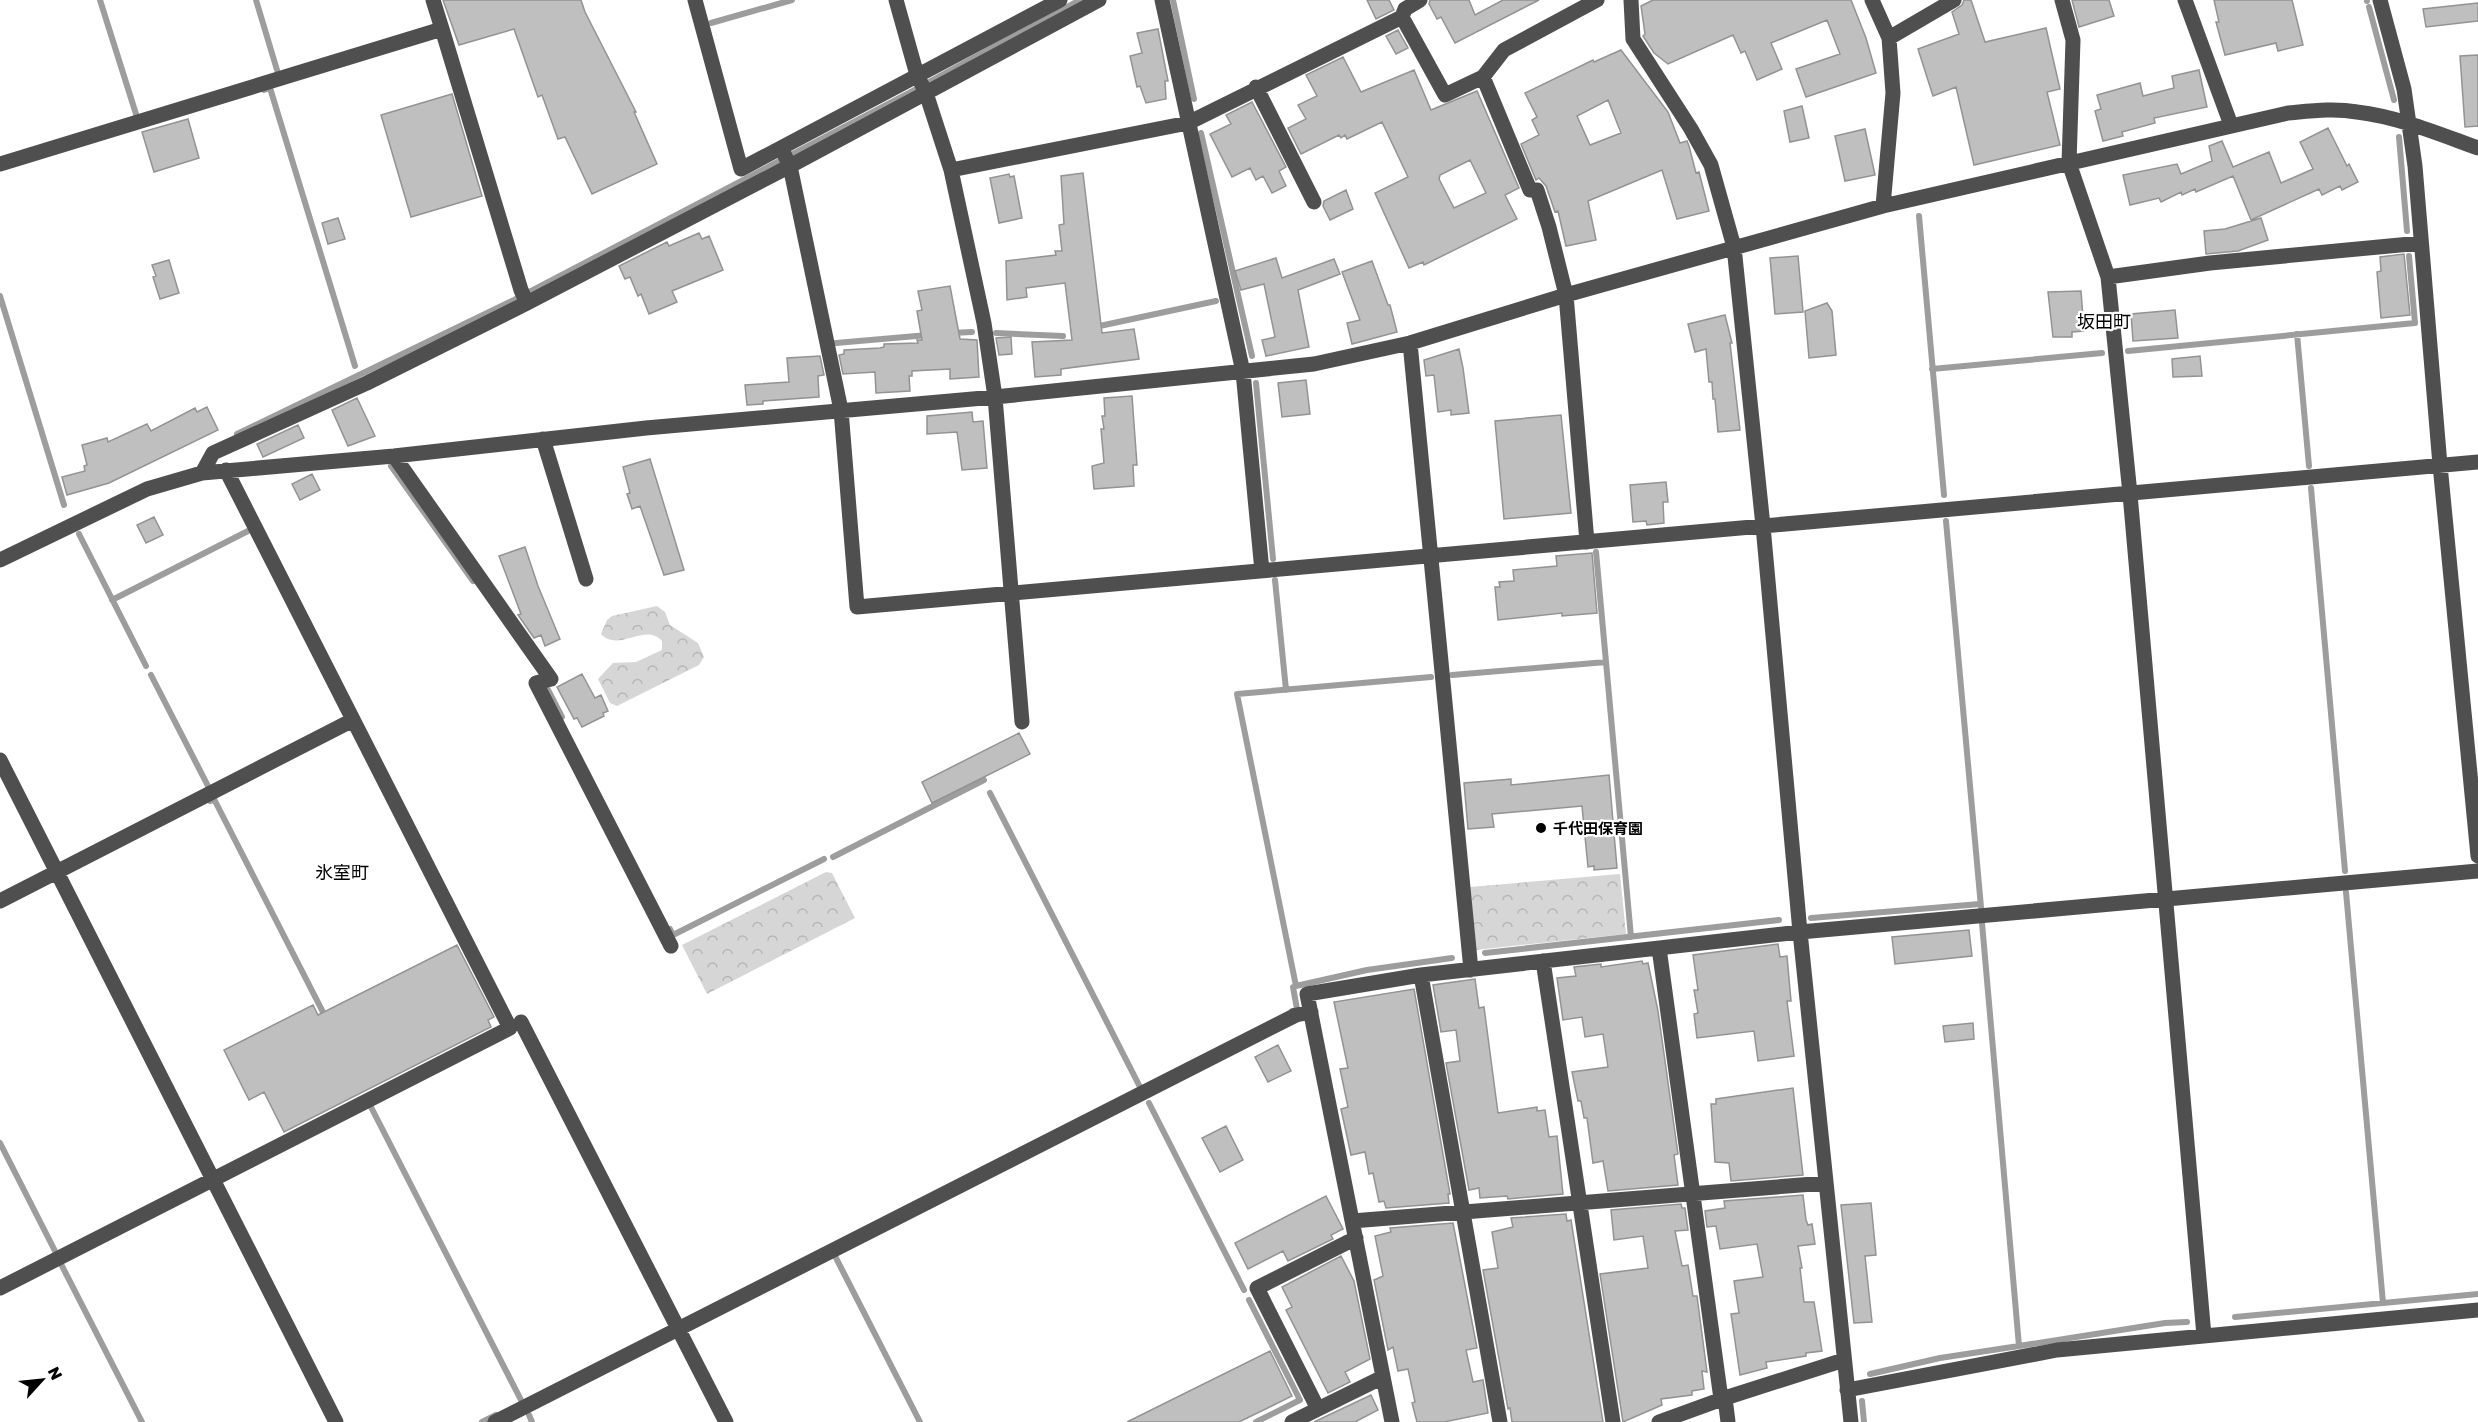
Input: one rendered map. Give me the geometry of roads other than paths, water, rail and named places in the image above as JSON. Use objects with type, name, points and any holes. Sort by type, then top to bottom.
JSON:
[{"type":"street","points":[[432,0],[525,298]]},
{"type":"street","points":[[694,0],[741,169],[786,157]]},
{"type":"street","points":[[896,0],[951,170],[984,323],[995,397],[1022,722]]},
{"type":"street","points":[[922,84],[1060,0]]},
{"type":"street","points":[[202,473],[213,453],[367,383],[922,84],[1099,0]]},
{"type":"street","points":[[1162,0],[1243,372],[1262,571]]},
{"type":"street","points":[[951,170],[1188,123],[1420,0]]},
{"type":"street","points":[[1403,9],[1445,95],[1483,77],[1504,50],[1597,0]]},
{"type":"street","points":[[1631,0],[1633,39],[1691,129],[1711,165],[1734,248],[1763,526],[1800,932],[1851,1422]]},
{"type":"street","points":[[1872,0],[1889,38],[1893,93],[1883,206]]},
{"type":"street","points":[[1889,38],[1954,0]]},
{"type":"street","points":[[2062,0],[2073,40],[2069,163],[2108,277],[2130,494],[2204,1336]]},
{"type":"street","points":[[2185,0],[2231,125]]},
{"type":"street","points":[[2380,0],[2404,89],[2409,124],[2478,856]]},
{"type":"street","points":[[0,164],[442,29]]},
{"type":"street","points":[[1483,77],[1530,190],[1537,190],[1566,295],[1587,542]]},
{"type":"street","points":[[1256,87],[1314,202]]},
{"type":"street","points":[[0,560],[147,489],[202,473],[394,456],[543,439],[995,397],[1314,364],[1410,344],[1566,295],[1883,206],[2288,113],[2322,109],[2358,112],[2409,124],[2478,148]]},
{"type":"street","points":[[786,157],[841,410],[857,607],[2478,462]]},
{"type":"street","points":[[2108,277],[2210,262],[2421,243]]},
{"type":"street","points":[[1410,344],[1471,970]]},
{"type":"street","points":[[543,439],[586,579]]},
{"type":"street","points":[[394,456],[551,679],[536,683],[670,946]]},
{"type":"street","points":[[0,1288],[510,1028],[226,470]]},
{"type":"street","points":[[0,900],[353,720]]},
{"type":"street","points":[[0,760],[336,1422]]},
{"type":"street","points":[[1392,1422],[1307,994],[1421,975],[1800,932],[2478,872]]},
{"type":"street","points":[[1659,948],[1728,1422]]},
{"type":"street","points":[[1543,961],[1613,1422]]},
{"type":"street","points":[[1421,975],[1500,1422]]},
{"type":"street","points":[[495,1422],[1296,1015],[1311,1012]]},
{"type":"street","points":[[521,1022],[726,1422]]},
{"type":"street","points":[[1352,1221],[1826,1184]]},
{"type":"street","points":[[1318,1409],[1257,1288],[1356,1238]]},
{"type":"street","points":[[1847,1390],[2057,1350],[2478,1310]]},
{"type":"street","points":[[1659,1422],[1723,1398],[1844,1360]]},
{"type":"street","points":[[1292,1422],[1383,1377]]},
{"type":"waterway","points":[[100,0],[136,114]]},
{"type":"waterway","points":[[256,0],[277,70]]},
{"type":"waterway","points":[[711,23],[792,0]]},
{"type":"waterway","points":[[237,434],[514,300],[911,92],[1080,0]]},
{"type":"waterway","points":[[1173,0],[1194,99]]},
{"type":"waterway","points":[[2369,7],[2394,100]]},
{"type":"waterway","points":[[264,90],[270,88],[355,366]]},
{"type":"waterway","points":[[1201,133],[1252,356]]},
{"type":"waterway","points":[[2399,137],[2407,231]]},
{"type":"waterway","points":[[1919,216],[1944,495]]},
{"type":"waterway","points":[[2128,351],[2415,323],[2409,256]]},
{"type":"waterway","points":[[0,296],[64,505]]},
{"type":"waterway","points":[[1095,327],[1216,301]]},
{"type":"waterway","points":[[951,333],[972,332]]},
{"type":"waterway","points":[[996,333],[1063,336]]},
{"type":"waterway","points":[[2297,334],[2309,466]]},
{"type":"waterway","points":[[836,343],[928,335]]},
{"type":"waterway","points":[[1932,369],[2102,353]]},
{"type":"waterway","points":[[1256,383],[1273,559]]},
{"type":"waterway","points":[[391,466],[473,581]]},
{"type":"waterway","points":[[2311,488],[2345,871]]},
{"type":"waterway","points":[[1946,521],[1981,907]]},
{"type":"waterway","points":[[112,600],[248,531]]},
{"type":"waterway","points":[[79,534],[146,666]]},
{"type":"waterway","points":[[1596,552],[1631,937]]},
{"type":"waterway","points":[[1275,580],[1286,690]]},
{"type":"waterway","points":[[1452,675],[1606,662]]},
{"type":"waterway","points":[[151,675],[209,788]]},
{"type":"waterway","points":[[1292,1011],[1297,1009],[1293,987],[1296,986],[1237,694],[1431,677]]},
{"type":"waterway","points":[[548,690],[562,717]]},
{"type":"waterway","points":[[833,857],[984,780]]},
{"type":"waterway","points":[[990,793],[1140,1087]]},
{"type":"waterway","points":[[210,801],[214,799],[326,1018]]},
{"type":"waterway","points":[[670,929],[673,935],[824,859]]},
{"type":"waterway","points":[[2346,892],[2383,1303]]},
{"type":"waterway","points":[[1811,918],[1980,904]]},
{"type":"waterway","points":[[1485,953],[1779,920]]},
{"type":"waterway","points":[[1870,1374],[1940,1358],[2019,1346],[1982,923]]},
{"type":"waterway","points":[[1296,986],[1367,970],[1452,958]]},
{"type":"waterway","points":[[1149,1103],[1244,1290]]},
{"type":"waterway","points":[[371,1107],[522,1402]]},
{"type":"waterway","points":[[0,1143],[55,1251]]},
{"type":"waterway","points":[[835,1256],[920,1422]]},
{"type":"waterway","points":[[61,1264],[142,1422]]},
{"type":"waterway","points":[[2235,1317],[2478,1294]]},
{"type":"waterway","points":[[1249,1300],[1300,1400],[1256,1422]]},
{"type":"waterway","points":[[2019,1346],[2165,1323],[2187,1322]]},
{"type":"waterway","points":[[1862,1401],[1864,1422]]},
{"type":"waterway","points":[[482,1422],[496,1415]]},
{"type":"waterway","points":[[529,1415],[532,1422]]},
{"type":"place","name":"千代田保育園","points":[[1541,828]]},
{"type":"district","name":"坂田町","points":[[2104,321]]},
{"type":"district","name":"氷室町","points":[[342,872]]}]
